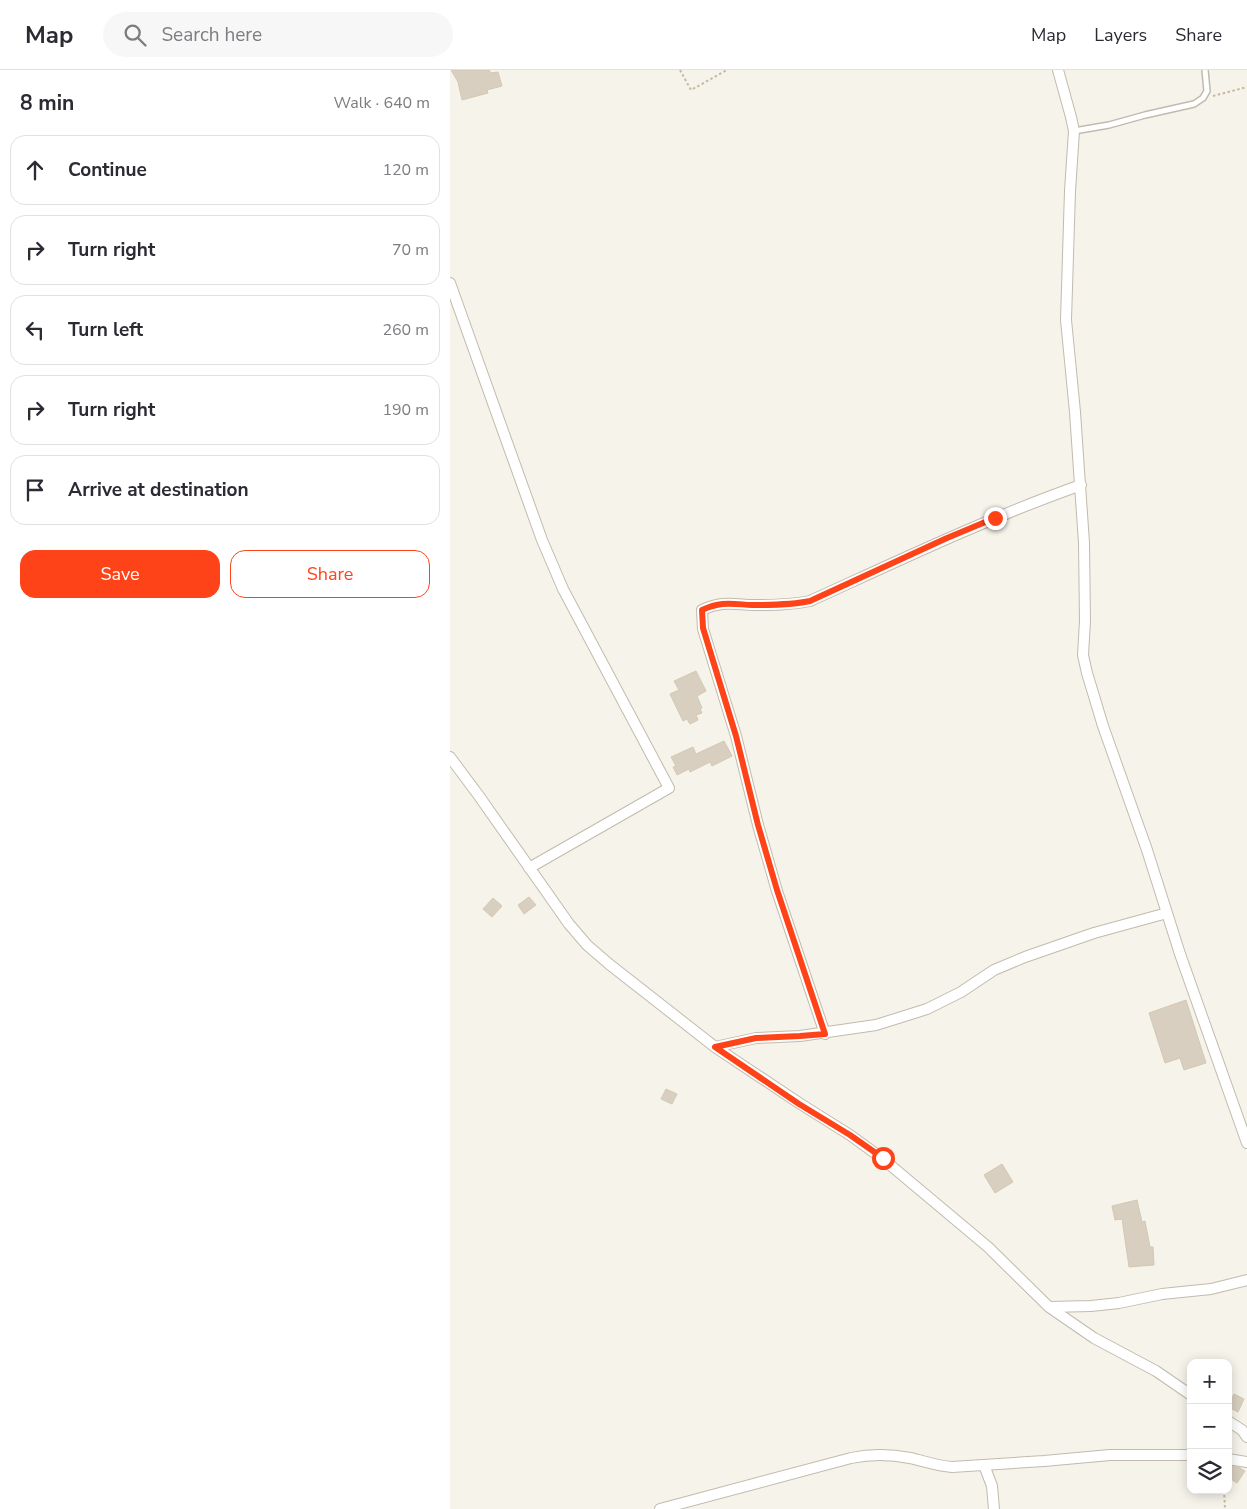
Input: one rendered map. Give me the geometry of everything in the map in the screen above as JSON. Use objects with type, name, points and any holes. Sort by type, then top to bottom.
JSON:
[{"type":"street","points":[[1058,70],[1074,131],[1066,320],[1072,370],[1084,543],[1085,621],[1083,655],[1086,673],[1207,1032],[1247,1143]]},
{"type":"street","points":[[450,283],[539,531],[563,589],[669,788],[529,868]]},
{"type":"street","points":[[825,1034],[777,890],[758,825],[736,736],[703,628],[702,610],[712,605],[724,603],[792,605],[810,601],[947,538],[1080,485]]},
{"type":"street","points":[[450,757],[569,924],[588,945],[632,983],[715,1047],[883,1158],[988,1246],[1050,1306],[1094,1338],[1156,1370],[1187,1392]]},
{"type":"street","points":[[715,1047],[756,1038],[825,1034],[876,1025],[927,1009],[961,992],[994,970],[1024,957],[1167,913]]},
{"type":"street","points":[[1050,1306],[1092,1306],[1119,1303],[1162,1294],[1211,1289],[1247,1280]]},
{"type":"street","points":[[1232,1424],[1242,1430],[1247,1437]]},
{"type":"street","points":[[660,1509],[868,1455],[908,1457],[942,1466],[984,1465],[1110,1455],[1187,1455]]},
{"type":"street","points":[[1232,1460],[1247,1462]]},
{"type":"street","points":[[984,1465],[992,1486],[994,1509]]},
{"type":"lane","points":[[1074,131],[1109,125],[1194,104],[1203,98],[1207,91],[1205,70]]},
{"type":"path","points":[[680,70],[691,90],[727,70]]},
{"type":"path","points":[[1203,98],[1247,87]]},
{"type":"path","points":[[1224,1494],[1225,1509]]},
{"type":"building","points":[[451,70],[489,70],[491,73],[498,72],[502,86],[487,90],[488,93],[462,100],[458,82]]},
{"type":"building","points":[[696,671],[706,691],[697,696],[702,713],[696,715],[698,720],[690,724],[687,719],[683,721],[670,694],[679,690],[674,681]]},
{"type":"building","points":[[724,741],[732,756],[712,766],[710,762],[690,772],[689,769],[677,775],[673,767],[676,766],[671,757],[693,747],[696,754]]},
{"type":"building","points":[[529,897],[536,905],[524,914],[518,905]]},
{"type":"building","points":[[493,898],[502,906],[492,917],[483,909]]},
{"type":"building","points":[[1186,1000],[1206,1063],[1184,1070],[1180,1058],[1165,1063],[1149,1013]]},
{"type":"building","points":[[666,1089],[677,1094],[672,1104],[661,1099]]},
{"type":"building","points":[[1002,1164],[1013,1182],[995,1193],[984,1175]]},
{"type":"building","points":[[1137,1200],[1142,1222],[1145,1221],[1150,1247],[1153,1247],[1154,1265],[1129,1267],[1122,1219],[1115,1220],[1112,1206]]},
{"type":"building","points":[[1234,1394],[1244,1399],[1238,1412],[1232,1409]]},
{"type":"building","points":[[1232,1466],[1245,1471],[1237,1483],[1232,1480]]},
{"type":"route","points":[[883,1158],[715,1047],[756,1038],[825,1034],[777,890],[758,825],[736,736],[703,628],[702,610],[712,605],[724,603],[792,605],[810,601],[995,518]]}]
